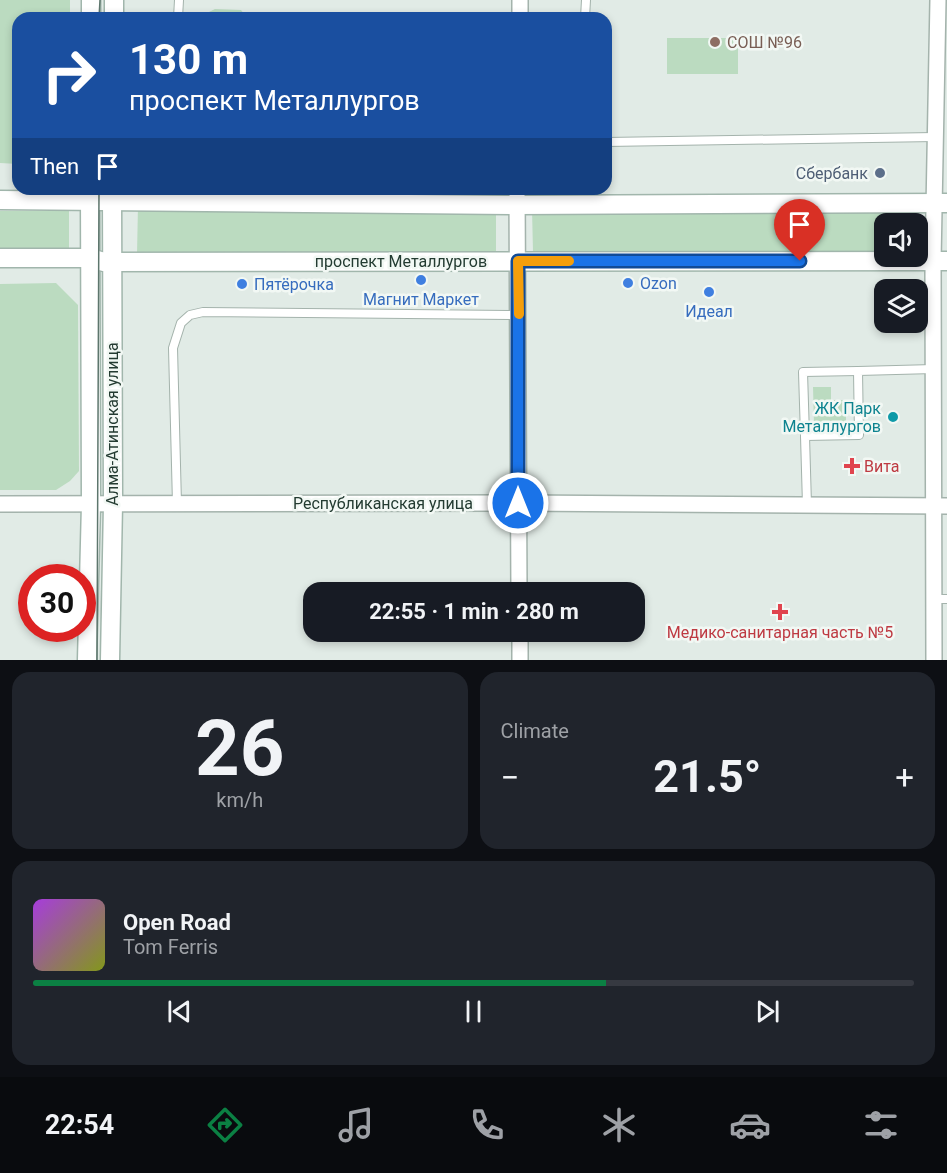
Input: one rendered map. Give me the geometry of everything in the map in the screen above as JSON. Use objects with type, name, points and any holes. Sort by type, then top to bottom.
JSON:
[{"type":"street","points":[[934,660],[941,599],[941,506],[934,369],[941,203],[935,137],[938,0]]},
{"type":"street","name":"Алма-Атинская улица","points":[[87,660],[91,504],[90,195]]},
{"type":"street","points":[[0,200],[112,195],[518,197],[941,203]]},
{"type":"street","name":"Алма-Атинская улица","points":[[110,660],[113,504],[112,195]]},
{"type":"street","points":[[518,197],[519,582]]},
{"type":"street","name":"проспект Металлургов","points":[[0,258],[90,258],[113,261],[940,261]]},
{"type":"street","name":"Республиканская улица","points":[[0,504],[518,503],[941,506]]},
{"type":"street","points":[[520,642],[520,660]]},
{"type":"lane","points":[[612,142],[935,137]]},
{"type":"lane","points":[[177,504],[173,348],[181,323],[190,315],[203,312],[519,315]]},
{"type":"lane","points":[[807,505],[803,372],[934,369]]},
{"type":"lane","points":[[805,436],[860,435],[858,371]]},
{"type":"green space","points":[[0,0],[70,0],[70,12],[12,12],[12,164],[0,163]]},
{"type":"green space","points":[[215,9],[241,10],[242,12],[209,12]]},
{"type":"green space","points":[[667,38],[738,38],[738,74],[667,74]]},
{"type":"green space","points":[[138,206],[496,206],[496,254],[137,254]]},
{"type":"green space","points":[[532,209],[912,210],[912,213],[874,213],[874,252],[533,252]]},
{"type":"green space","points":[[0,211],[69,211],[69,248],[0,248]]},
{"type":"green space","points":[[56,283],[78,305],[79,471],[70,481],[56,490],[0,490],[0,284]]},
{"type":"green space","points":[[813,387],[831,387],[831,400],[846,400],[846,424],[814,424]]},
{"type":"tram line","points":[[99,12],[100,0]]},
{"type":"tram line","points":[[97,660],[99,195]]},
{"type":"slow traffic","points":[[519,314],[518,261],[569,261]]},
{"type":"place","name":"СОШ №96","points":[[715,42]]},
{"type":"place","name":"Сбербанк","points":[[880,173]]},
{"type":"place","name":"Магнит Маркет","points":[[421,280]]},
{"type":"place","name":"Ozon","points":[[628,283]]},
{"type":"place","name":"Пятёрочка","points":[[242,284]]},
{"type":"place","name":"Идеал","points":[[709,292]]},
{"type":"place","name":"ЖК Парк Металлургов","points":[[893,417]]},
{"type":"place","name":"Вита","points":[[852,466]]},
{"type":"place","name":"Медико-санитарная часть №5","points":[[780,612]]},
{"type":"route","points":[[518,503],[518,261],[800,261]]}]
